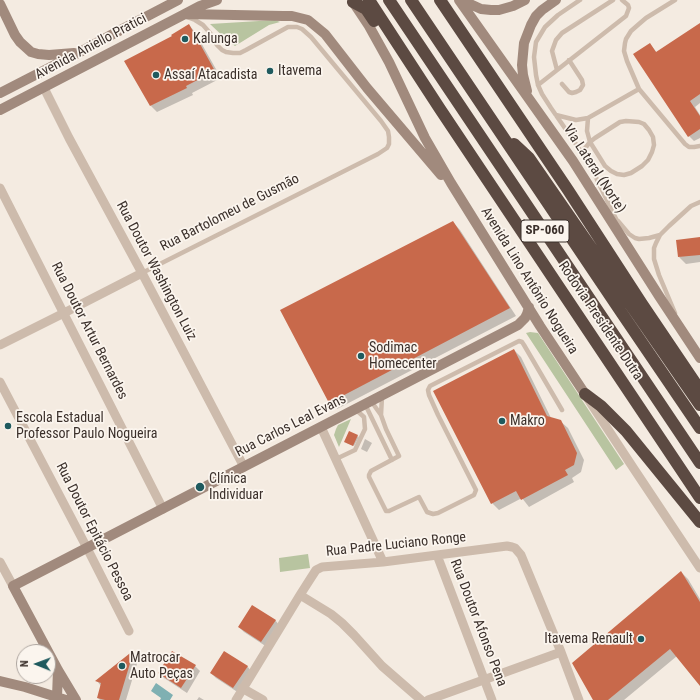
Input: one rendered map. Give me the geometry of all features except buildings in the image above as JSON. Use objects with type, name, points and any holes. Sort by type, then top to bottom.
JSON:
[{"type":"highway","name":"Rodovia Presidente Dutra","points":[[369,0],[440,109],[700,498]]},
{"type":"highway","name":"Rodovia Presidente Dutra","points":[[389,0],[700,463]]},
{"type":"highway","name":"Rodovia Presidente Dutra","points":[[412,0],[616,306],[700,428]]},
{"type":"highway","name":"SP-060","points":[[440,0],[700,390]]},
{"type":"highway","points":[[352,1],[366,9],[423,94],[440,109]]},
{"type":"highway","points":[[499,130],[529,158],[700,405]]},
{"type":"highway","points":[[585,394],[601,406],[626,431],[700,522]]},
{"type":"main road","name":"Avenida Aniello Pratici","points":[[0,110],[200,6],[217,0]]},
{"type":"main road","name":"Via Lateral (Norte)","points":[[459,0],[573,161],[700,358]]},
{"type":"main road","points":[[464,0],[481,9],[499,10],[525,0]]},
{"type":"main road","points":[[530,99],[523,75],[522,56],[524,43],[536,16],[556,0]]},
{"type":"main road","name":"Avenida Aniello Pratici","points":[[0,93],[175,1]]},
{"type":"main road","name":"Avenida Lino Antônio Nogueira","points":[[352,1],[389,62],[425,138],[451,183],[540,326],[585,394]]},
{"type":"main road","points":[[0,4],[15,35],[31,52],[49,55],[82,51]]},
{"type":"main road","points":[[183,15],[292,16],[308,20],[325,34],[372,94],[433,166],[451,183]]},
{"type":"main road","points":[[518,325],[525,318],[529,307]]},
{"type":"main road","name":"Rua Carlos Leal Evans","points":[[13,586],[518,325],[528,323],[540,326]]},
{"type":"main road","points":[[13,586],[58,670],[76,700]]},
{"type":"main road","points":[[0,681],[25,687],[62,699],[58,670]]},
{"type":"street","name":"Rua Doutor Washington Luiz","points":[[44,88],[69,138],[244,467]]},
{"type":"street","name":"Rua Doutor Artur Bernardes","points":[[0,188],[163,508]]},
{"type":"street","name":"Rua Bartolomeu de Gusmão","points":[[0,345],[142,273]]},
{"type":"street","name":"Rua Doutor Epitácio Pessoa","points":[[0,382],[129,631]]},
{"type":"street","name":"Avenida Lino Antônio Nogueira","points":[[585,394],[700,568]]},
{"type":"street","points":[[321,427],[383,562]]},
{"type":"street","name":"Rua Padre Luciano Ronge","points":[[236,700],[300,594],[316,570],[320,568],[383,562],[500,547],[512,547],[521,555],[561,652]]},
{"type":"street","name":"Rua Doutor Afonso Pena","points":[[437,555],[492,700]]},
{"type":"street","points":[[0,562],[13,586]]},
{"type":"street","points":[[300,594],[342,623],[382,666],[421,700]]},
{"type":"street","points":[[428,700],[561,652],[579,700]]},
{"type":"street","points":[[242,688],[263,700]]},
{"type":"lane","points":[[580,0],[558,15],[545,27],[536,42],[534,57],[538,84],[542,94],[582,152],[614,216],[659,296]]},
{"type":"lane","points":[[557,70],[552,51],[556,40],[562,33],[613,0]]},
{"type":"lane","points":[[538,84],[626,16],[629,8],[622,0]]},
{"type":"lane","points":[[675,0],[646,18],[631,31],[626,39],[624,51],[639,89],[684,144],[694,147],[700,146]]},
{"type":"lane","name":"Rua Bartolomeu de Gusmão","points":[[142,273],[378,154],[387,148],[389,144],[389,136],[386,128],[311,37],[302,29],[297,27],[288,27],[240,53],[233,53],[222,50],[206,28],[198,22],[183,15]]},
{"type":"lane","points":[[562,84],[569,92],[572,93],[580,90],[583,85],[582,80],[569,60]]},
{"type":"lane","points":[[556,115],[576,120],[588,118],[639,89]]},
{"type":"lane","points":[[582,152],[590,142],[595,138],[620,122],[632,120],[644,124],[653,137],[654,145],[648,160],[637,170],[624,175],[617,174],[610,171],[605,166],[590,142],[587,131],[588,118]]},
{"type":"lane","points":[[688,339],[656,268],[654,248],[660,235],[691,206],[700,202]]},
{"type":"lane","points":[[614,216],[625,230],[636,238],[643,239],[660,235]]},
{"type":"lane","points":[[382,395],[381,415],[399,456],[371,471],[369,477],[386,511],[419,497],[430,514],[438,513],[474,494],[476,490],[429,395],[428,390],[430,386],[518,341],[522,342],[524,345],[562,410]]},
{"type":"lane","points":[[368,402],[381,415]]},
{"type":"lane","points":[[368,402],[392,460]]},
{"type":"lane","points":[[336,458],[355,450],[365,429],[364,417],[356,409]]},
{"type":"green space","points":[[275,20],[280,22],[269,25],[235,46],[210,24]]},
{"type":"green space","points":[[526,333],[538,333],[624,464],[616,470]]},
{"type":"green space","points":[[351,419],[339,447],[334,435],[336,429],[338,425]]},
{"type":"green space","points":[[308,554],[310,568],[280,572],[279,558]]},
{"type":"water","points":[[156,683],[173,695],[170,700],[160,700],[161,698],[151,691]]},
{"type":"place","name":"Kalunga","points":[[185,39]]},
{"type":"place","name":"Itavema","points":[[270,71]]},
{"type":"place","name":"Assaí Atacadista","points":[[156,75]]},
{"type":"place","name":"Sodimac Homecenter","points":[[361,356]]},
{"type":"place","name":"Makro","points":[[502,421]]},
{"type":"place","name":"Escola Estadual Professor Paulo Nogueira","points":[[8,426]]},
{"type":"place","name":"Clínica Individuar","points":[[200,487]]},
{"type":"place","name":"Itavema Renault","points":[[641,639]]},
{"type":"place","name":"Matrocar Auto Peças","points":[[122,666]]}]
